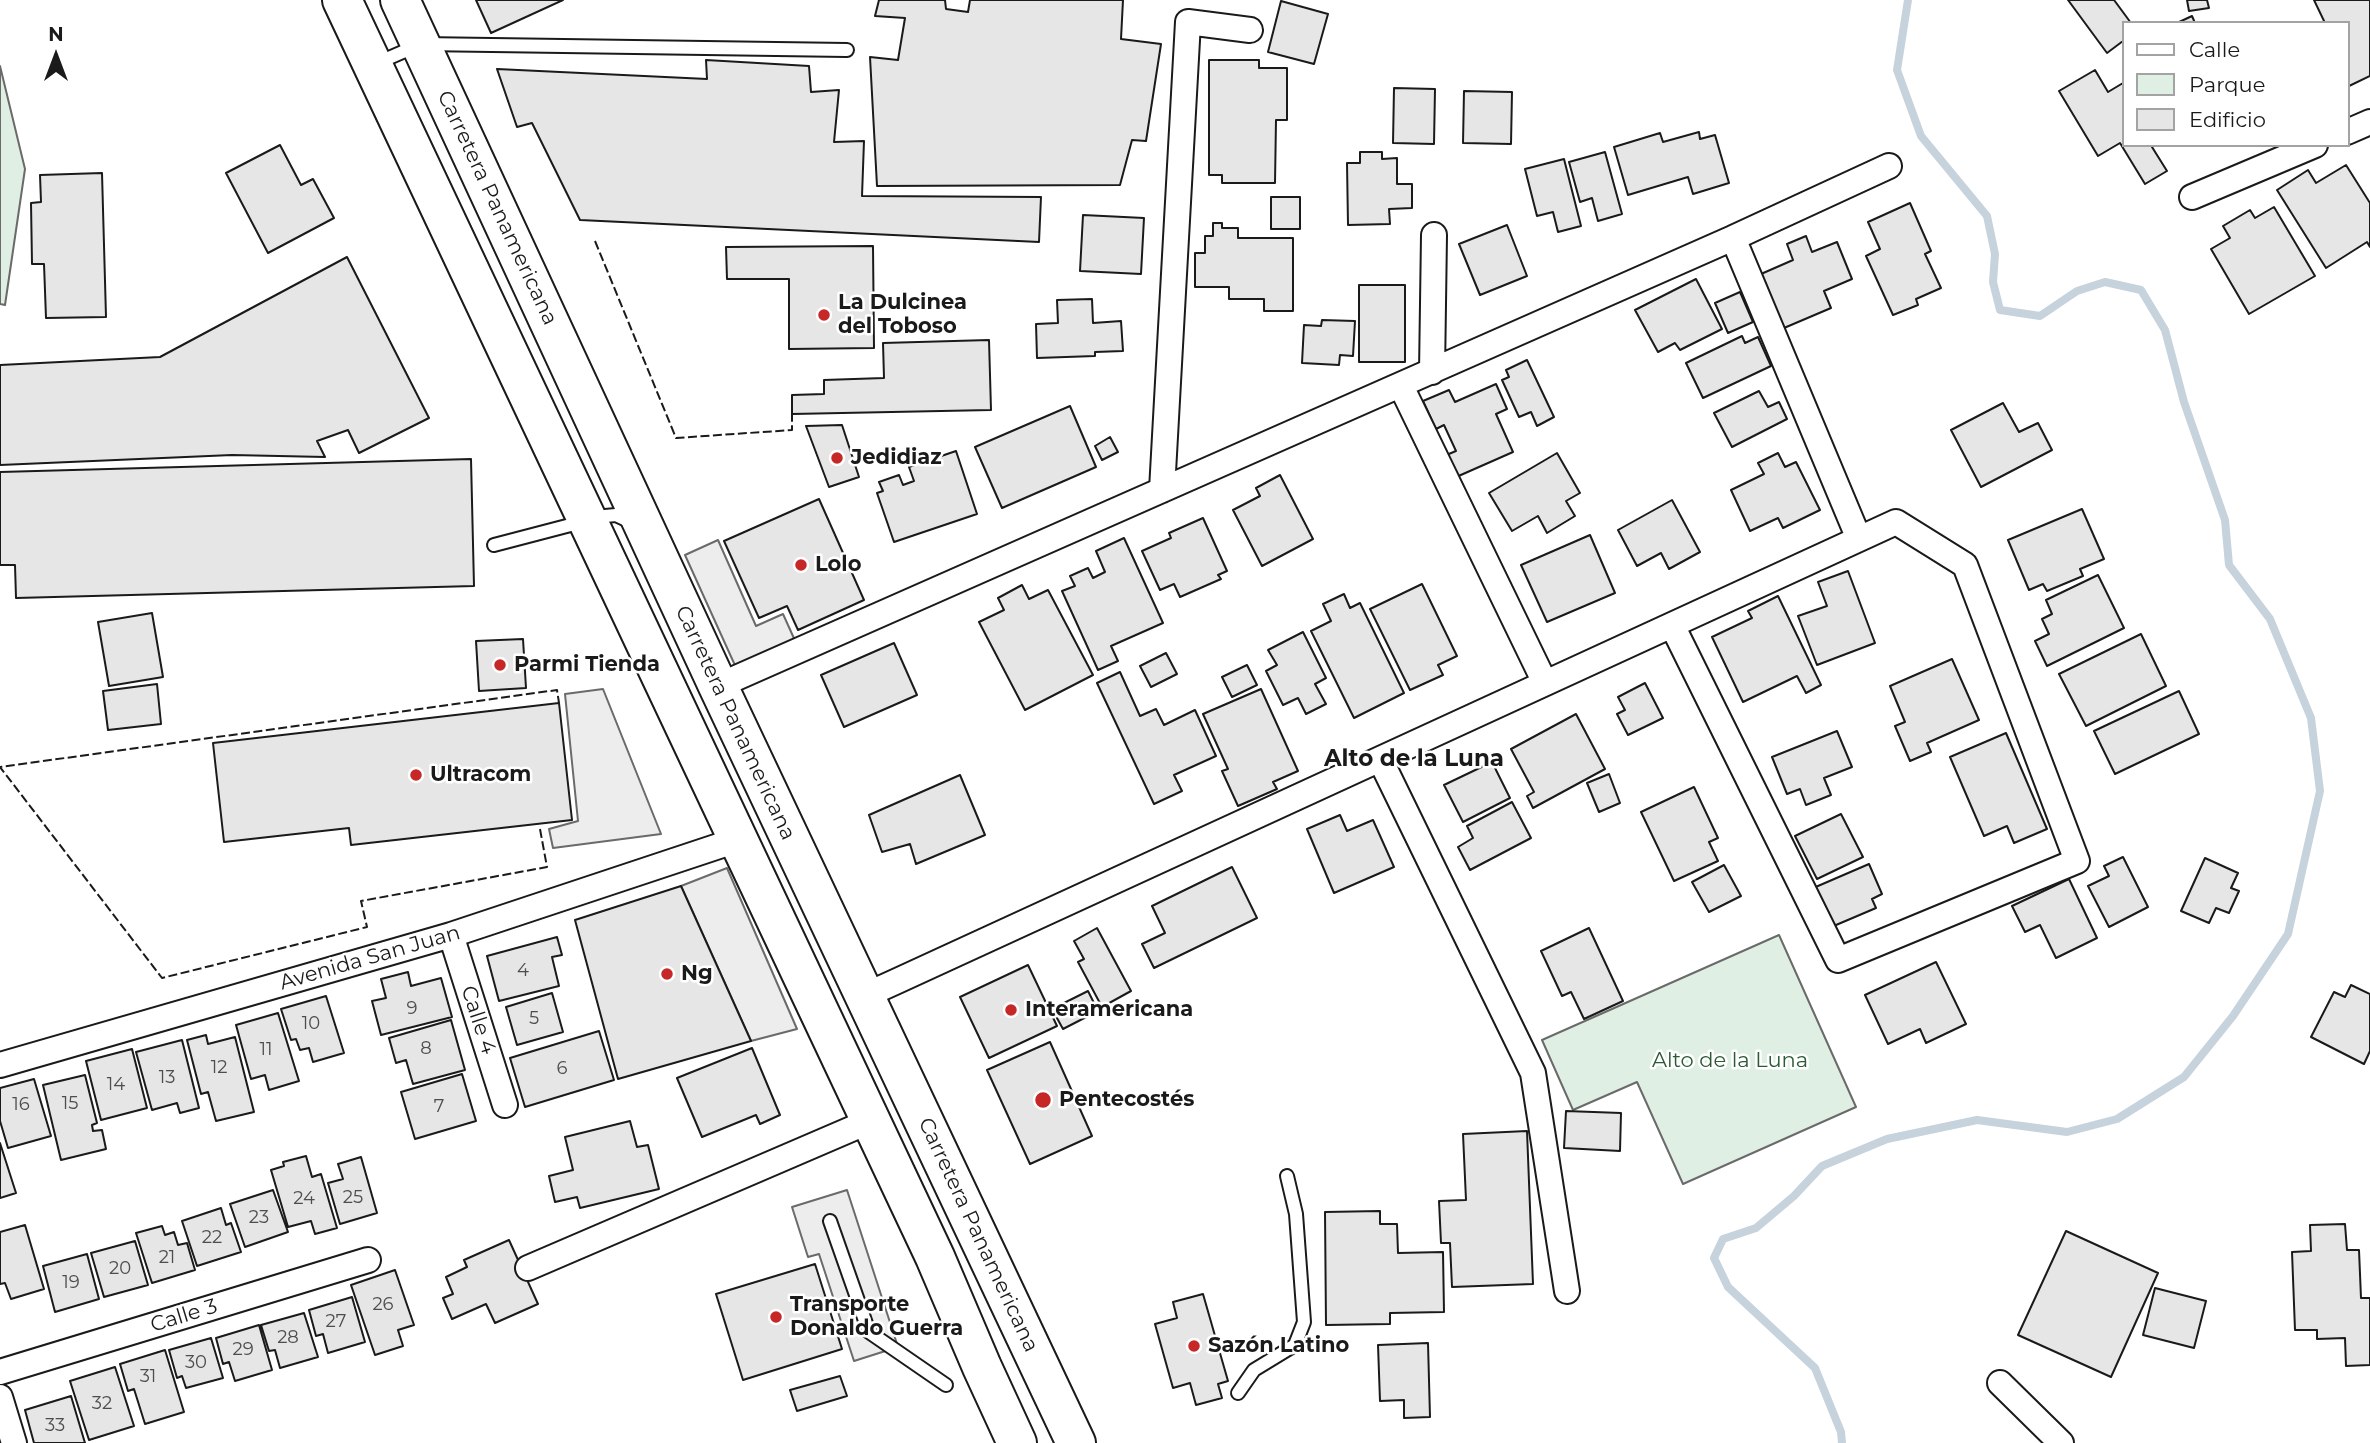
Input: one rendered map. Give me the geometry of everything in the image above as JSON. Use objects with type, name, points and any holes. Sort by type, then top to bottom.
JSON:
[{"type":"highway","points":[[342,0],[935,1257],[1017,1443]]},
{"type":"highway","name":"Carretera Panamericana","points":[[400,0],[718,686],[1076,1443]]},
{"type":"highway","points":[[754,875],[783,911],[824,975],[837,986],[864,996],[856,1028],[859,1042],[917,1172],[935,1257]]},
{"type":"street","points":[[1162,490],[1188,22],[1250,30]]},
{"type":"street","points":[[2349,131],[2370,122]]},
{"type":"street","points":[[2192,197],[2310,147]]},
{"type":"street","points":[[718,686],[1401,386],[1889,166]]},
{"type":"street","points":[[1432,372],[1434,235]]},
{"type":"street","points":[[1733,238],[1859,539]]},
{"type":"street","points":[[1401,386],[1545,683]]},
{"type":"street","points":[[864,996],[1896,522],[1965,565],[2077,860],[1838,960],[1672,625]]},
{"type":"street","points":[[1380,758],[1533,1073],[1567,1291]]},
{"type":"street","name":"Avenida San Juan","points":[[0,1065],[451,935],[737,840]]},
{"type":"street","name":"Calle 4","points":[[451,935],[505,1105]]},
{"type":"street","points":[[528,1268],[870,1121]]},
{"type":"street","name":"Calle 3","points":[[0,1371],[368,1260]]},
{"type":"street","points":[[2000,1383],[2061,1443]]},
{"type":"street","points":[[0,1397],[14,1443]]},
{"type":"lane","points":[[372,65],[421,44],[847,50]]},
{"type":"lane","points":[[494,545],[616,515],[645,530]]},
{"type":"lane","points":[[1238,1393],[1254,1370],[1295,1345],[1304,1322],[1296,1214],[1287,1176]]},
{"type":"lane","points":[[830,1221],[869,1332],[946,1385]]},
{"type":"green space","points":[[0,66],[25,169],[5,305],[0,304]]},
{"type":"green space","name":"Alto de la Luna","points":[[1779,935],[1856,1107],[1683,1184],[1637,1082],[1573,1110],[1542,1040]]},
{"type":"shaded area","points":[[718,540],[756,626],[783,614],[797,645],[738,672],[685,555]]},
{"type":"shaded area","points":[[603,689],[661,834],[553,848],[549,829],[578,821],[565,694]]},
{"type":"shaded area","points":[[727,868],[797,1029],[751,1041],[681,886]]},
{"type":"shaded area","points":[[847,1190],[898,1347],[854,1361],[819,1254],[808,1257],[792,1207]]},
{"type":"building","points":[[476,0],[563,0],[491,33]]},
{"type":"building","points":[[879,0],[945,0],[946,9],[968,12],[970,0],[1123,0],[1121,39],[1161,44],[1146,141],[1132,140],[1120,185],[877,186],[870,57],[898,60],[905,18],[875,16]]},
{"type":"building","points":[[2068,0],[2114,0],[2130,21],[2122,21],[2122,42],[2107,53]]},
{"type":"building","points":[[2187,0],[2207,0],[2209,8],[2189,11]]},
{"type":"building","points":[[2314,0],[2370,0],[2370,76],[2349,86],[2349,21],[2324,21]]},
{"type":"building","points":[[1281,1],[1328,14],[1314,64],[1268,52]]},
{"type":"building","points":[[2192,16],[2194,21],[2181,21]]},
{"type":"building","points":[[706,60],[809,66],[811,92],[839,90],[834,142],[864,141],[862,196],[1041,197],[1039,242],[580,220],[532,123],[517,127],[497,69],[707,79]]},
{"type":"building","points":[[1209,60],[1259,60],[1259,68],[1287,68],[1287,120],[1276,120],[1275,183],[1222,183],[1222,175],[1209,175]]},
{"type":"building","points":[[2095,70],[2108,92],[2122,84],[2122,146],[2120,143],[2098,156],[2059,91]]},
{"type":"building","points":[[1394,88],[1435,89],[1434,144],[1393,143]]},
{"type":"building","points":[[1464,91],[1512,92],[1511,144],[1463,143]]},
{"type":"building","points":[[1699,132],[1700,139],[1715,135],[1729,183],[1693,194],[1688,177],[1628,195],[1614,147],[1660,133],[1663,142]]},
{"type":"building","points":[[280,145],[301,185],[313,179],[334,218],[268,253],[226,173]]},
{"type":"building","points":[[2122,147],[2152,147],[2167,171],[2145,184]]},
{"type":"building","points":[[1360,152],[1382,152],[1382,159],[1397,158],[1397,184],[1412,184],[1412,208],[1389,209],[1390,224],[1348,225],[1347,163],[1360,163]]},
{"type":"building","points":[[1605,152],[1622,214],[1598,221],[1592,198],[1580,202],[1569,162]]},
{"type":"building","points":[[1564,159],[1581,226],[1558,232],[1553,212],[1537,216],[1525,169]]},
{"type":"building","points":[[2346,165],[2370,203],[2370,247],[2367,242],[2326,268],[2277,190],[2308,170],[2316,183]]},
{"type":"building","points":[[102,173],[106,317],[46,318],[44,264],[32,264],[31,203],[41,202],[40,175]]},
{"type":"building","points":[[1271,197],[1300,197],[1300,229],[1271,229]]},
{"type":"building","points":[[1910,203],[1931,251],[1925,254],[1941,288],[1916,299],[1918,305],[1893,315],[1866,256],[1880,249],[1868,222]]},
{"type":"building","points":[[2274,207],[2315,276],[2249,314],[2211,249],[2230,238],[2223,226],[2250,210],[2255,218]]},
{"type":"building","points":[[1083,215],[1144,218],[1141,274],[1080,271]]},
{"type":"building","points":[[1213,223],[1222,223],[1222,228],[1238,228],[1238,238],[1293,238],[1293,311],[1264,311],[1264,299],[1229,299],[1229,287],[1195,287],[1195,253],[1205,253],[1205,236],[1213,236]]},
{"type":"building","points":[[1507,225],[1527,276],[1480,295],[1459,244]]},
{"type":"building","points":[[1806,236],[1812,252],[1837,242],[1852,279],[1824,291],[1831,308],[1784,328],[1761,274],[1793,260],[1787,244]]},
{"type":"building","points":[[873,246],[874,348],[789,349],[789,279],[727,279],[726,247]]},
{"type":"building","points":[[347,257],[429,418],[359,453],[348,430],[317,441],[325,457],[232,455],[0,465],[0,365],[160,357]]},
{"type":"building","points":[[1696,279],[1722,329],[1680,350],[1675,343],[1658,352],[1635,310]]},
{"type":"building","points":[[1359,285],[1405,285],[1405,362],[1359,362]]},
{"type":"building","points":[[1740,292],[1753,322],[1728,333],[1715,303]]},
{"type":"building","points":[[1092,299],[1093,323],[1121,321],[1123,351],[1095,352],[1095,356],[1037,358],[1036,324],[1058,323],[1057,300]]},
{"type":"building","points":[[1322,320],[1355,321],[1353,356],[1340,355],[1339,365],[1302,363],[1304,325],[1321,326]]},
{"type":"building","points":[[1742,336],[1745,343],[1758,337],[1771,366],[1703,398],[1686,363]]},
{"type":"building","points":[[989,340],[991,410],[792,414],[792,395],[824,394],[824,380],[884,378],[883,343]]},
{"type":"building","points":[[1527,360],[1554,417],[1537,426],[1531,412],[1519,417],[1502,380],[1509,377],[1506,370]]},
{"type":"building","points":[[1496,384],[1507,409],[1496,414],[1513,452],[1454,478],[1444,456],[1456,451],[1444,425],[1436,429],[1423,401],[1449,390],[1455,402]]},
{"type":"building","points":[[1759,391],[1768,407],[1779,402],[1787,419],[1732,447],[1714,413]]},
{"type":"building","points":[[2003,403],[2019,432],[2038,423],[2052,450],[1981,487],[1951,430]]},
{"type":"building","points":[[1070,406],[1096,467],[1002,508],[975,447]]},
{"type":"building","points":[[842,425],[859,477],[829,487],[806,426]]},
{"type":"building","points":[[1110,437],[1118,452],[1102,460],[1095,446]]},
{"type":"building","points":[[956,451],[977,514],[894,542],[877,493],[883,491],[879,482],[899,475],[903,485],[914,481],[909,467]]},
{"type":"building","points":[[1557,453],[1580,493],[1566,501],[1575,516],[1547,533],[1538,516],[1512,531],[1489,493]]},
{"type":"building","points":[[1778,453],[1785,467],[1796,462],[1820,510],[1783,528],[1778,518],[1750,531],[1731,490],[1764,474],[1758,463]]},
{"type":"building","points":[[471,459],[474,586],[16,598],[15,565],[0,565],[0,472]]},
{"type":"building","points":[[1280,475],[1313,539],[1262,566],[1233,510],[1260,496],[1256,488]]},
{"type":"building","points":[[819,499],[864,600],[798,630],[787,606],[759,618],[724,541]]},
{"type":"building","points":[[1672,500],[1700,552],[1669,569],[1661,553],[1637,566],[1618,530]]},
{"type":"building","points":[[2082,509],[2104,559],[2080,569],[2083,576],[2047,591],[2043,584],[2029,590],[2008,540]]},
{"type":"building","points":[[1203,518],[1227,571],[1218,575],[1221,579],[1180,597],[1174,584],[1160,590],[1142,551],[1171,538],[1169,533]]},
{"type":"building","points":[[1590,535],[1615,593],[1547,622],[1521,565]]},
{"type":"building","points":[[1124,538],[1163,623],[1111,646],[1118,661],[1098,670],[1062,591],[1075,586],[1070,576],[1088,568],[1093,578],[1105,572],[1096,551]]},
{"type":"building","points":[[1848,571],[1875,643],[1817,665],[1798,616],[1827,606],[1818,582]]},
{"type":"building","points":[[2098,575],[2124,628],[2047,666],[2035,641],[2049,634],[2042,619],[2052,614],[2046,600]]},
{"type":"building","points":[[1422,584],[1457,656],[1438,665],[1443,675],[1410,690],[1370,609]]},
{"type":"building","points":[[1022,585],[1029,599],[1048,590],[1093,675],[1025,710],[979,622],[1004,610],[998,598]]},
{"type":"building","points":[[1344,594],[1350,608],[1360,603],[1404,693],[1354,718],[1311,631],[1331,621],[1323,604]]},
{"type":"building","points":[[1778,596],[1821,685],[1806,693],[1797,676],[1743,702],[1712,637],[1752,618],[1748,611]]},
{"type":"building","points":[[152,613],[163,677],[109,686],[98,622]]},
{"type":"building","points":[[1303,632],[1326,678],[1315,684],[1326,704],[1306,714],[1298,698],[1283,705],[1266,671],[1277,665],[1268,650]]},
{"type":"building","points":[[2141,634],[2166,686],[2086,726],[2059,674]]},
{"type":"building","points":[[523,639],[526,688],[479,691],[476,641]]},
{"type":"building","points":[[894,643],[917,695],[844,727],[821,675]]},
{"type":"building","points":[[1166,653],[1177,674],[1151,687],[1140,666]]},
{"type":"building","points":[[1952,659],[1979,720],[1927,743],[1931,752],[1910,761],[1895,726],[1905,722],[1890,686]]},
{"type":"building","points":[[1247,665],[1257,685],[1232,697],[1222,677]]},
{"type":"building","points":[[1120,672],[1140,716],[1156,709],[1164,725],[1195,710],[1216,756],[1174,775],[1182,791],[1154,804],[1097,683]]},
{"type":"building","points":[[1645,683],[1663,718],[1628,735],[1617,714],[1625,710],[1618,697]]},
{"type":"building","points":[[157,684],[161,724],[108,730],[103,691]]},
{"type":"building","points":[[1261,689],[1298,771],[1273,782],[1277,789],[1238,806],[1222,771],[1228,769],[1203,714]]},
{"type":"building","points":[[2179,691],[2199,734],[2115,774],[2094,731]]},
{"type":"building","points":[[559,703],[572,820],[351,845],[349,828],[224,842],[213,743]]},
{"type":"building","points":[[1576,714],[1605,769],[1533,808],[1527,796],[1534,792],[1511,749]]},
{"type":"building","points":[[1837,731],[1852,767],[1824,778],[1831,795],[1806,805],[1800,789],[1787,794],[1772,757]]},
{"type":"building","points":[[2006,733],[2047,829],[2014,843],[2007,826],[1984,836],[1950,757]]},
{"type":"building","points":[[1492,762],[1510,798],[1463,822],[1444,785]]},
{"type":"building","points":[[1609,774],[1620,803],[1599,812],[1587,783]]},
{"type":"building","points":[[960,775],[985,835],[916,864],[910,844],[882,852],[869,815]]},
{"type":"building","points":[[1694,787],[1718,838],[1709,842],[1718,861],[1674,881],[1641,812]]},
{"type":"building","points":[[1512,802],[1531,838],[1470,870],[1458,847],[1473,838],[1467,826]]},
{"type":"building","points":[[1841,814],[1863,857],[1817,879],[1795,836]]},
{"type":"building","points":[[1340,815],[1347,831],[1373,820],[1394,867],[1334,893],[1307,829]]},
{"type":"building","points":[[2123,857],[2148,907],[2109,927],[2088,886],[2109,876],[2104,866]]},
{"type":"building","points":[[2205,858],[2238,873],[2231,888],[2239,891],[2229,913],[2216,908],[2209,923],[2181,911]]},
{"type":"building","points":[[1869,864],[1882,894],[1872,899],[1876,908],[1829,928],[1811,889]]},
{"type":"building","points":[[1724,865],[1741,896],[1709,912],[1692,882]]},
{"type":"building","points":[[1232,867],[1257,918],[1154,968],[1142,944],[1165,933],[1152,906]]},
{"type":"building","points":[[2069,879],[2097,938],[2056,958],[2040,925],[2025,932],[2012,906]]},
{"type":"building","points":[[681,886],[751,1041],[618,1079],[575,920]]},
{"type":"building","points":[[1097,928],[1131,991],[1102,1007],[1078,962],[1084,959],[1074,941]]},
{"type":"building","points":[[1589,928],[1623,1001],[1584,1019],[1571,992],[1562,996],[1541,951]]},
{"type":"building","points":[[557,937],[562,955],[552,957],[559,986],[499,1001],[487,956]]},
{"type":"building","points":[[1936,962],[1966,1024],[1926,1043],[1920,1029],[1888,1044],[1865,995]]},
{"type":"building","points":[[1028,965],[1057,1026],[989,1058],[960,997]]},
{"type":"building","points":[[408,972],[411,986],[441,978],[452,1017],[381,1035],[372,1001],[386,998],[381,979]]},
{"type":"building","points":[[2351,985],[2370,994],[2370,1051],[2364,1064],[2311,1037],[2334,992],[2345,997]]},
{"type":"building","points":[[1088,991],[1098,1011],[1063,1029],[1052,1009]]},
{"type":"building","points":[[552,993],[563,1032],[517,1045],[506,1007]]},
{"type":"building","points":[[326,996],[344,1053],[313,1062],[309,1048],[300,1050],[296,1039],[291,1040],[281,1009]]},
{"type":"building","points":[[278,1013],[299,1081],[269,1090],[265,1075],[251,1079],[236,1025]]},
{"type":"building","points":[[451,1020],[465,1070],[413,1084],[406,1060],[396,1063],[389,1038]]},
{"type":"building","points":[[599,1031],[614,1080],[525,1107],[510,1058]]},
{"type":"building","points":[[206,1035],[208,1044],[235,1037],[254,1112],[216,1121],[208,1092],[201,1094],[187,1040]]},
{"type":"building","points":[[182,1040],[199,1108],[180,1113],[177,1103],[152,1110],[136,1052]]},
{"type":"building","points":[[1050,1042],[1092,1136],[1030,1164],[987,1070]]},
{"type":"building","points":[[752,1048],[780,1115],[760,1124],[756,1115],[702,1137],[677,1078]]},
{"type":"building","points":[[132,1049],[147,1108],[101,1120],[86,1061]]},
{"type":"building","points":[[462,1074],[476,1121],[415,1139],[401,1092]]},
{"type":"building","points":[[85,1075],[97,1123],[92,1125],[93,1131],[102,1130],[106,1149],[61,1160],[43,1085]]},
{"type":"building","points":[[34,1079],[51,1136],[8,1148],[0,1121],[0,1088]]},
{"type":"building","points":[[1566,1111],[1621,1113],[1620,1151],[1564,1148]]},
{"type":"building","points":[[630,1121],[637,1147],[648,1145],[659,1189],[580,1208],[577,1197],[555,1202],[549,1176],[573,1170],[565,1137]]},
{"type":"building","points":[[1527,1131],[1533,1284],[1452,1287],[1450,1243],[1441,1243],[1439,1201],[1466,1200],[1463,1134]]},
{"type":"building","points":[[0,1143],[16,1193],[0,1198]]},
{"type":"building","points":[[306,1156],[312,1177],[321,1174],[337,1228],[315,1234],[311,1221],[288,1227],[271,1170],[284,1166],[283,1162]]},
{"type":"building","points":[[361,1157],[377,1213],[340,1224],[328,1183],[343,1179],[338,1164]]},
{"type":"building","points":[[273,1190],[288,1232],[245,1247],[230,1204]]},
{"type":"building","points":[[221,1208],[226,1225],[231,1223],[241,1252],[197,1266],[182,1221]]},
{"type":"building","points":[[1380,1211],[1380,1224],[1397,1224],[1398,1253],[1443,1252],[1444,1312],[1390,1313],[1390,1324],[1326,1325],[1325,1212]]},
{"type":"building","points":[[2345,1224],[2347,1250],[2359,1250],[2361,1298],[2370,1298],[2370,1365],[2346,1366],[2345,1338],[2317,1339],[2317,1330],[2295,1330],[2292,1252],[2311,1251],[2310,1225]]},
{"type":"building","points":[[25,1225],[44,1289],[11,1299],[5,1283],[0,1284],[0,1232]]},
{"type":"building","points":[[162,1226],[165,1235],[174,1232],[178,1245],[187,1243],[195,1270],[152,1283],[136,1233]]},
{"type":"building","points":[[2066,1231],[2158,1273],[2111,1377],[2018,1335]]},
{"type":"building","points":[[509,1240],[538,1304],[495,1323],[486,1304],[452,1319],[443,1298],[453,1294],[446,1277],[467,1267],[464,1260]]},
{"type":"building","points":[[135,1241],[148,1285],[104,1297],[91,1253]]},
{"type":"building","points":[[87,1254],[99,1299],[55,1312],[43,1266]]},
{"type":"building","points":[[815,1264],[842,1349],[743,1380],[716,1294]]},
{"type":"building","points":[[395,1270],[414,1325],[398,1330],[403,1346],[375,1355],[351,1285]]},
{"type":"building","points":[[2155,1288],[2206,1301],[2194,1348],[2143,1335]]},
{"type":"building","points":[[1203,1294],[1228,1381],[1218,1384],[1222,1398],[1196,1405],[1190,1383],[1173,1388],[1155,1324],[1177,1318],[1173,1302]]},
{"type":"building","points":[[352,1297],[365,1342],[328,1353],[323,1334],[316,1336],[309,1310]]},
{"type":"building","points":[[304,1313],[318,1357],[280,1368],[275,1350],[269,1351],[261,1325]]},
{"type":"building","points":[[259,1325],[272,1370],[235,1381],[229,1362],[223,1364],[216,1338]]},
{"type":"building","points":[[211,1338],[223,1378],[186,1388],[182,1376],[177,1378],[169,1350]]},
{"type":"building","points":[[1428,1343],[1430,1417],[1404,1418],[1404,1400],[1380,1401],[1378,1345]]},
{"type":"building","points":[[165,1350],[184,1412],[145,1424],[134,1389],[128,1391],[120,1364]]},
{"type":"building","points":[[115,1367],[134,1426],[89,1440],[70,1381]]},
{"type":"building","points":[[840,1376],[847,1396],[797,1411],[790,1390]]},
{"type":"building","points":[[71,1396],[85,1443],[34,1443],[25,1410]]},
{"type":"waterway","points":[[1842,1443],[1841,1432],[1815,1368],[1728,1287],[1714,1258],[1723,1239],[1756,1228],[1794,1196],[1822,1166],[1887,1139],[1977,1120],[2067,1132],[2117,1119],[2184,1077],[2233,1016],[2288,934],[2320,791],[2311,718],[2270,619],[2229,565],[2225,520],[2184,402],[2165,330],[2141,290],[2105,282],[2077,291],[2040,316],[2000,310],[1993,282],[1995,254],[1987,216],[1921,136],[1897,70],[1908,0]]},
{"type":"fence","points":[[595,241],[676,438],[792,430],[792,414]]},
{"type":"fence","points":[[540,829],[547,867],[361,901],[367,927],[162,978],[0,767],[557,690],[559,703]]},
{"type":"place","name":"La Dulcinea del Toboso","points":[[824,315]]},
{"type":"place","name":"Jedidiaz","points":[[837,458]]},
{"type":"place","name":"Lolo","points":[[801,565]]},
{"type":"place","name":"Parmi Tienda","points":[[500,665]]},
{"type":"place","name":"Ultracom","points":[[416,775]]},
{"type":"place","name":"Ng","points":[[667,974]]},
{"type":"place","name":"Interamericana","points":[[1011,1010]]},
{"type":"place","name":"Pentecostés","points":[[1043,1100]]},
{"type":"place","name":"Transporte Donaldo Guerra","points":[[776,1317]]},
{"type":"place","name":"Sazón Latino","points":[[1194,1346]]},
{"type":"district","name":"Alto de la Luna","points":[[1414,759]]}]
